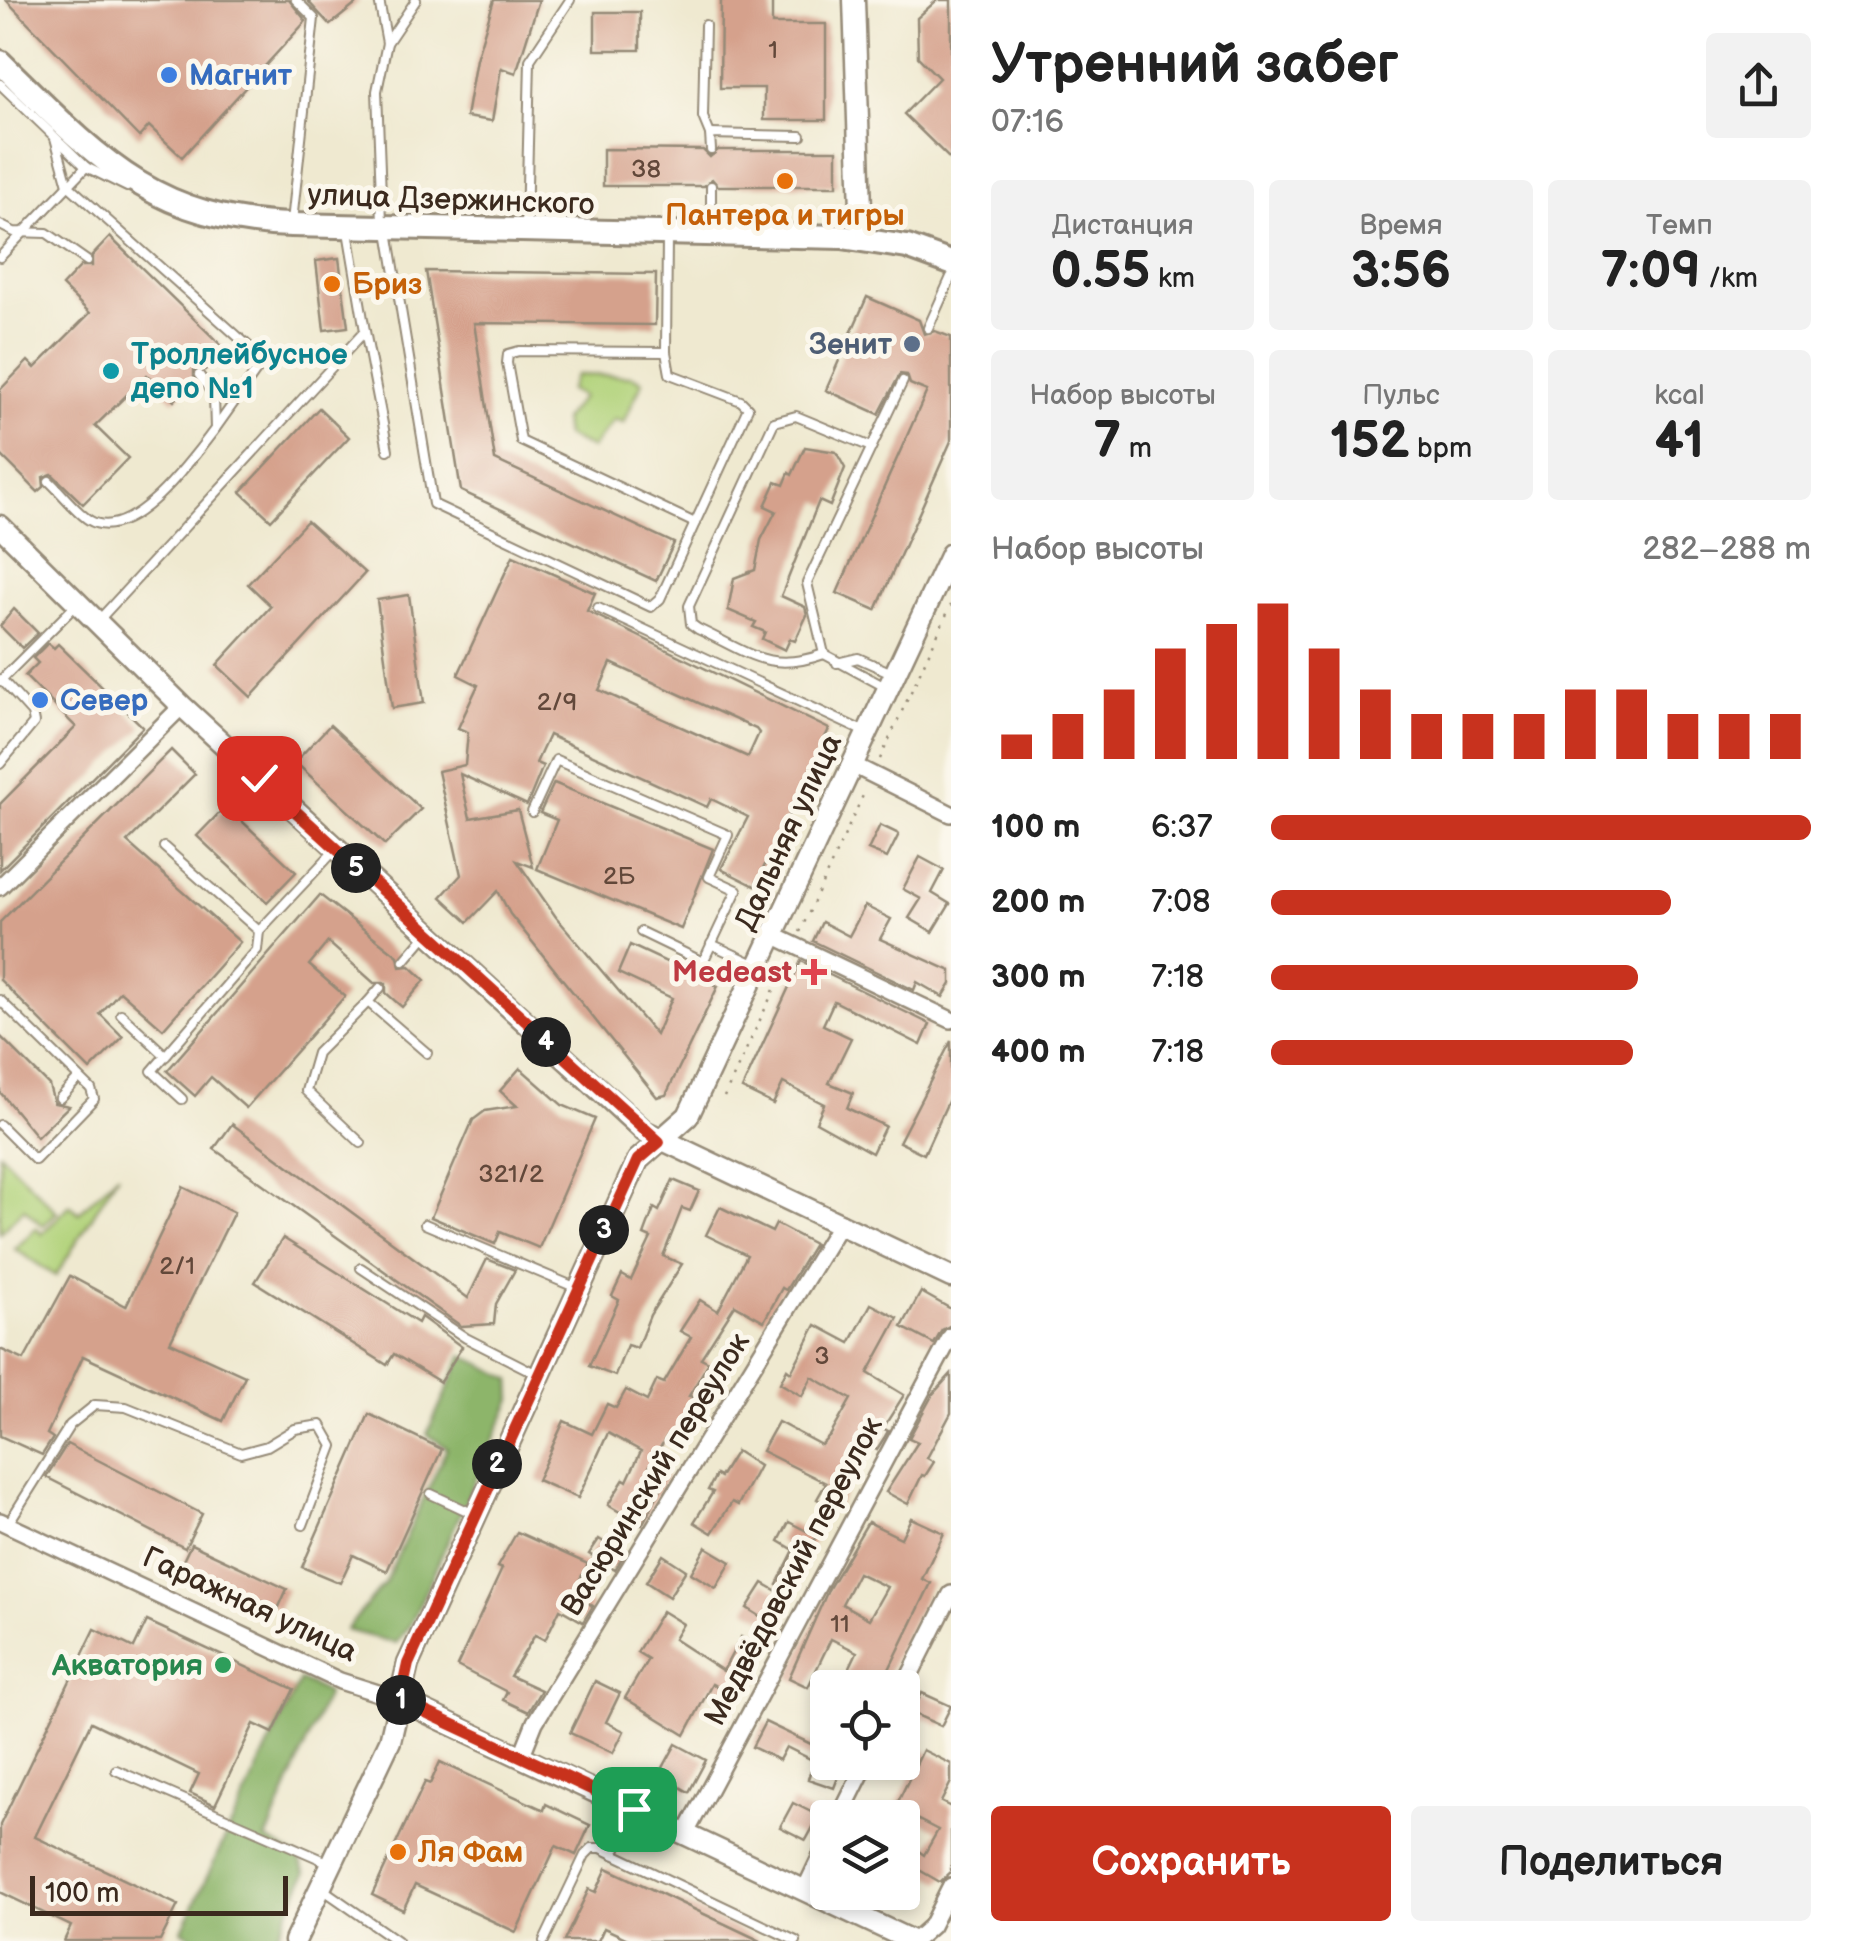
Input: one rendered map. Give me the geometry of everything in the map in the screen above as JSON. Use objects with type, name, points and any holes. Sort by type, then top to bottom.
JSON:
[{"type":"main road","name":"улица Дзержинского","points":[[0,62],[103,160],[159,196],[209,215],[292,225],[862,239],[907,246],[951,263]]},
{"type":"street","points":[[854,0],[862,239]]},
{"type":"street","points":[[0,526],[182,706],[659,1142],[697,1153],[951,1277]]},
{"type":"street","name":"Дальняя улица","points":[[294,1941],[390,1742],[408,1664],[577,1288],[638,1160],[688,1116],[951,554]]},
{"type":"street","points":[[0,887],[182,706]]},
{"type":"street","points":[[853,765],[951,814]]},
{"type":"street","points":[[773,935],[951,1020]]},
{"type":"street","name":"Васюринский переулок","points":[[521,1757],[535,1722],[842,1222]]},
{"type":"street","name":"Медвёдовский переулок","points":[[686,1833],[951,1336]]},
{"type":"street","name":"Гаражная улица","points":[[4,1523],[340,1681],[400,1700],[913,1941]]},
{"type":"street","points":[[913,1670],[951,1594]]},
{"type":"street","points":[[805,1890],[810,1880]]},
{"type":"street","points":[[913,1941],[930,1926],[951,1886]]},
{"type":"lane","points":[[292,225],[314,18],[296,0]]},
{"type":"lane","points":[[379,0],[387,44]]},
{"type":"lane","points":[[416,0],[387,44],[377,90],[385,227],[432,504],[651,607],[660,598],[748,408],[741,401],[670,374],[666,352],[667,235]]},
{"type":"lane","points":[[526,232],[530,60],[570,0]]},
{"type":"lane","points":[[705,25],[703,117],[710,134],[710,150]]},
{"type":"lane","points":[[0,84],[86,167],[111,182],[159,196]]},
{"type":"lane","points":[[710,134],[801,136]]},
{"type":"lane","points":[[49,481],[90,520],[106,524],[126,522],[159,496],[256,370],[254,351],[68,185],[54,138]]},
{"type":"lane","points":[[0,257],[86,167]]},
{"type":"lane","points":[[710,186],[712,236]]},
{"type":"lane","points":[[0,225],[23,232],[47,233],[87,261]]},
{"type":"lane","points":[[348,226],[388,450]]},
{"type":"lane","points":[[928,328],[951,277]]},
{"type":"lane","points":[[96,622],[366,331]]},
{"type":"lane","points":[[666,352],[512,352],[507,363],[518,436],[525,444],[695,523]]},
{"type":"lane","points":[[200,375],[214,396],[214,429]]},
{"type":"lane","points":[[890,681],[837,663],[824,654],[807,583],[903,381]]},
{"type":"lane","points":[[824,654],[791,666],[767,661],[698,629],[692,624],[689,606],[774,422],[796,416],[871,447]]},
{"type":"lane","points":[[0,764],[34,723],[32,713],[1,680],[77,604]]},
{"type":"lane","points":[[598,608],[867,733]]},
{"type":"lane","points":[[837,663],[856,655],[890,681]]},
{"type":"lane","points":[[532,812],[556,760],[728,835],[710,877],[736,890],[702,962],[641,932]]},
{"type":"lane","points":[[164,847],[259,931]]},
{"type":"lane","points":[[182,1099],[152,1071],[257,950],[259,931],[336,849]]},
{"type":"lane","points":[[404,961],[428,934]]},
{"type":"lane","points":[[711,944],[758,966]]},
{"type":"lane","points":[[360,1143],[306,1091],[317,1053],[380,988]]},
{"type":"lane","points":[[0,1000],[80,1078],[94,1099],[35,1160],[0,1126]]},
{"type":"lane","points":[[368,1002],[427,1052]]},
{"type":"lane","points":[[121,1014],[166,1056]]},
{"type":"lane","points":[[60,1098],[80,1078]]},
{"type":"lane","points":[[425,1224],[577,1288]]},
{"type":"lane","points":[[362,1268],[466,1338],[537,1374]]},
{"type":"lane","points":[[4,1523],[70,1426],[96,1405],[126,1406],[240,1454],[267,1446],[295,1429],[321,1426],[331,1435],[333,1446],[303,1525]]},
{"type":"lane","points":[[431,1494],[474,1514]]},
{"type":"lane","points":[[116,1770],[332,1864]]},
{"type":"lane","points":[[613,1854],[634,1809]]},
{"type":"lane","points":[[544,1941],[585,1855],[592,1848],[613,1854],[796,1941]]},
{"type":"lane","points":[[320,1887],[398,1941]]},
{"type":"path","points":[[724,1097],[951,605]]},
{"type":"green space","points":[[576,375],[632,376],[643,381],[623,423],[614,419],[592,448],[565,436],[563,420],[582,397],[569,390]]},
{"type":"green space","points":[[0,1153],[57,1212],[43,1226],[24,1208],[0,1233]]},
{"type":"green space","points":[[118,1174],[56,1276],[15,1249],[36,1228],[42,1234],[70,1205],[79,1213]]},
{"type":"green space","points":[[463,1355],[511,1379],[512,1399],[411,1623],[396,1643],[346,1630],[385,1583],[447,1448],[427,1434]]},
{"type":"green space","points":[[300,1680],[327,1693],[266,1840],[298,1857],[306,1873],[275,1941],[200,1941],[182,1930]]},
{"type":"building","name":"Магнит","points":[[6,0],[289,0],[306,21],[182,157],[149,126],[139,137]]},
{"type":"building","points":[[307,0],[361,0],[330,25]]},
{"type":"building","points":[[494,0],[539,0],[516,73],[501,68],[492,121],[466,117],[476,59]]},
{"type":"building","points":[[721,0],[772,0],[772,24],[826,24],[826,120],[764,120],[764,88],[720,88]]},
{"type":"building","points":[[937,0],[951,0],[951,160],[904,114],[939,78],[918,57],[917,18]]},
{"type":"building","points":[[595,12],[640,12],[640,50],[595,50]]},
{"type":"building","points":[[603,149],[703,150],[710,157],[718,150],[837,150],[837,186],[718,186],[712,179],[704,186],[603,186]]},
{"type":"building","name":"Троллейбусное депо №1","points":[[110,237],[225,349],[205,370],[194,370],[194,381],[174,401],[147,375],[95,426],[128,458],[83,504],[52,474],[43,477],[44,487],[38,492],[0,454],[0,390],[28,361],[35,368],[90,313],[62,286],[81,266],[92,266],[92,256]]},
{"type":"building","points":[[339,258],[348,327],[324,330],[316,261]]},
{"type":"building","points":[[426,271],[656,274],[655,325],[474,323],[495,460],[674,543],[656,581],[461,491]]},
{"type":"building","points":[[867,297],[919,320],[924,334],[935,331],[951,337],[951,441],[876,610],[837,593],[927,391],[910,384],[907,375],[900,374],[879,414],[826,390]]},
{"type":"building","points":[[319,408],[349,437],[271,520],[241,492]]},
{"type":"building","points":[[805,447],[836,452],[845,468],[830,506],[819,501],[781,596],[805,607],[807,615],[795,641],[790,639],[785,650],[762,639],[765,632],[753,627],[756,622],[728,610],[734,578],[755,570],[761,540],[776,511],[765,506],[776,482],[784,485]]},
{"type":"building","points":[[307,521],[365,573],[251,697],[217,665],[271,606],[248,584]]},
{"type":"building","points":[[513,556],[595,593],[587,611],[829,729],[755,886],[721,869],[748,817],[711,799],[707,807],[549,735],[536,763],[543,766],[527,805],[460,774],[470,818],[518,810],[533,867],[517,861],[556,917],[656,1035],[672,998],[618,973],[630,945],[718,986],[666,1095],[657,1097],[510,914],[498,891],[468,922],[441,897],[461,875],[438,771],[465,765],[468,732],[458,728],[478,685],[458,675]],"holes":[[[611,663],[759,733],[748,757],[599,690]]]},
{"type":"building","points":[[409,595],[424,703],[392,708],[377,600]]},
{"type":"building","points":[[14,609],[38,633],[22,648],[0,626]]},
{"type":"building","points":[[48,643],[54,648],[58,644],[143,727],[0,870],[0,804],[76,727],[25,676],[38,663],[33,658]]},
{"type":"building","points":[[330,725],[421,809],[385,845],[295,762]]},
{"type":"building","points":[[171,750],[195,774],[127,842],[240,942],[163,1029],[120,991],[100,1014],[123,1037],[90,1070],[0,980],[0,922]]},
{"type":"building","points":[[554,783],[713,849],[681,929],[537,869],[557,820],[540,813]]},
{"type":"building","points":[[226,806],[296,872],[267,902],[197,836]]},
{"type":"building","points":[[880,825],[899,834],[887,858],[868,850]]},
{"type":"building","points":[[920,857],[944,870],[932,893],[950,904],[933,932],[909,918],[921,899],[903,889]]},
{"type":"building","points":[[320,895],[398,956],[400,967],[410,966],[425,980],[402,1007],[386,993],[386,983],[374,983],[328,942],[309,965],[345,996],[246,1108],[211,1077],[195,1096],[167,1071]]},
{"type":"building","points":[[865,906],[891,919],[880,939],[951,971],[951,984],[943,997],[917,982],[914,990],[813,941],[822,922],[849,936]]},
{"type":"building","points":[[801,961],[930,1024],[921,1045],[834,1001],[823,1025],[851,1038],[829,1083],[853,1093],[847,1108],[885,1126],[872,1153],[816,1122],[824,1104],[783,1083],[773,1104],[742,1089]]},
{"type":"building","points":[[0,1036],[49,1085],[54,1103],[69,1106],[37,1137],[0,1092]]},
{"type":"building","points":[[951,1041],[951,1095],[924,1154],[899,1142]]},
{"type":"building","points":[[520,1068],[562,1105],[595,1119],[539,1248],[500,1232],[495,1244],[431,1217],[473,1120],[485,1111],[517,1106],[500,1091]]},
{"type":"building","points":[[232,1124],[468,1298],[487,1259],[515,1270],[496,1304],[494,1324],[461,1326],[214,1149]]},
{"type":"building","points":[[673,1180],[699,1191],[690,1211],[682,1208],[663,1256],[682,1264],[650,1315],[637,1348],[627,1345],[615,1376],[589,1366],[619,1300],[612,1296],[622,1275],[631,1280],[651,1238],[644,1235],[654,1208],[659,1211]]},
{"type":"building","points":[[183,1187],[234,1212],[170,1342],[245,1376],[223,1421],[83,1356],[47,1434],[53,1438],[42,1455],[0,1436],[0,1349],[24,1360],[70,1276],[126,1306]]},
{"type":"building","points":[[720,1207],[772,1232],[776,1224],[814,1244],[764,1321],[735,1305],[701,1358],[709,1362],[689,1396],[693,1397],[674,1436],[668,1434],[649,1467],[667,1477],[642,1525],[608,1505],[624,1479],[627,1481],[641,1451],[608,1433],[578,1498],[537,1480],[564,1421],[592,1434],[607,1404],[616,1408],[626,1390],[647,1401],[657,1380],[664,1383],[691,1337],[680,1331],[700,1300],[718,1311],[747,1255],[706,1235]]},
{"type":"building","points":[[283,1238],[418,1323],[421,1317],[462,1347],[440,1382],[394,1354],[387,1365],[255,1282]]},
{"type":"building","points":[[921,1292],[951,1309],[951,1325],[942,1330],[934,1344],[902,1327]]},
{"type":"building","points":[[871,1304],[898,1318],[868,1373],[904,1395],[883,1428],[888,1431],[884,1438],[877,1449],[870,1445],[836,1510],[817,1499],[826,1483],[762,1451],[778,1422],[821,1445],[830,1436],[851,1399],[812,1377],[802,1396],[780,1383],[787,1369],[791,1372],[816,1325],[850,1343]]},
{"type":"building","points":[[951,1374],[951,1413],[927,1458],[934,1462],[922,1475],[908,1504],[886,1492],[918,1442],[909,1438],[933,1394]]},
{"type":"building","points":[[369,1414],[442,1449],[387,1571],[353,1555],[340,1583],[302,1567]]},
{"type":"building","points":[[67,1444],[202,1514],[185,1548],[46,1477]]},
{"type":"building","points":[[736,1451],[759,1466],[738,1505],[732,1502],[712,1533],[694,1522],[713,1492],[708,1490],[716,1475],[720,1477]]},
{"type":"building","points":[[911,1518],[944,1533],[922,1579],[931,1583],[889,1670],[848,1670],[857,1652],[831,1639],[816,1670],[810,1670],[808,1687],[789,1678],[829,1588],[868,1522],[901,1538]],"holes":[[[858,1573],[887,1587],[869,1619],[842,1604]]]},
{"type":"building","points":[[789,1522],[816,1536],[792,1591],[777,1584],[794,1550],[779,1541]]},
{"type":"building","points":[[517,1532],[588,1564],[572,1594],[593,1606],[583,1622],[560,1609],[545,1640],[535,1635],[510,1676],[541,1690],[528,1712],[503,1700],[507,1692],[457,1666],[502,1569],[497,1567]]},
{"type":"building","points":[[599,1539],[624,1555],[615,1570],[589,1554]]},
{"type":"building","points":[[191,1544],[287,1589],[278,1609],[182,1563]]},
{"type":"building","points":[[706,1547],[731,1562],[716,1588],[691,1573]]},
{"type":"building","points":[[663,1555],[686,1570],[669,1597],[646,1582]]},
{"type":"building","points":[[763,1583],[782,1594],[766,1620],[747,1608]]},
{"type":"building","points":[[662,1611],[683,1624],[674,1639],[723,1671],[741,1637],[764,1649],[735,1696],[712,1684],[685,1735],[625,1698],[648,1659],[637,1652]]},
{"type":"building","points":[[147,1621],[294,1689],[273,1733],[254,1724],[215,1805],[190,1793],[199,1774],[91,1722],[35,1837],[178,1905],[160,1941],[64,1941],[71,1926],[0,1892],[0,1825],[95,1629],[134,1648]]},
{"type":"building","points":[[595,1681],[620,1693],[606,1722],[624,1731],[613,1753],[570,1733]]},
{"type":"building","points":[[922,1693],[951,1706],[941,1726],[920,1717]]},
{"type":"building","points":[[765,1722],[810,1744],[810,1759],[786,1747],[779,1760],[752,1747]]},
{"type":"building","points":[[676,1744],[706,1760],[689,1792],[659,1775]]},
{"type":"building","points":[[923,1750],[951,1764],[951,1782],[941,1802],[951,1807],[951,1872],[940,1882],[920,1870],[920,1852],[924,1855],[938,1830],[920,1821],[920,1800],[899,1800],[909,1780],[920,1780]]},
{"type":"building","points":[[440,1762],[544,1810],[546,1804],[590,1825],[576,1855],[556,1846],[516,1932],[415,1885],[403,1910],[372,1895],[425,1782],[430,1784]]},
{"type":"building","points":[[811,1780],[837,1780],[834,1788]]},
{"type":"building","points":[[793,1803],[810,1812],[806,1840],[780,1827]]},
{"type":"building","points":[[607,1868],[761,1941],[632,1941],[604,1928],[598,1941],[564,1941],[589,1889],[596,1892]]},
{"type":"place","name":"Магнит","points":[[169,75]]},
{"type":"place","name":"Пантера и тигры","points":[[785,181]]},
{"type":"place","name":"Бриз","points":[[332,284]]},
{"type":"place","name":"Зенит","points":[[912,344]]},
{"type":"place","name":"Троллейбусное депо №1","points":[[111,371]]},
{"type":"place","name":"Север","points":[[40,700]]},
{"type":"place","name":"Medeast","points":[[814,972]]},
{"type":"place","name":"Акватория","points":[[223,1665]]},
{"type":"place","name":"Ля Фам","points":[[398,1852]]},
{"type":"route","points":[[259,778],[628,1118],[659,1142],[638,1160],[577,1288],[408,1664],[400,1700],[634,1809]]}]
